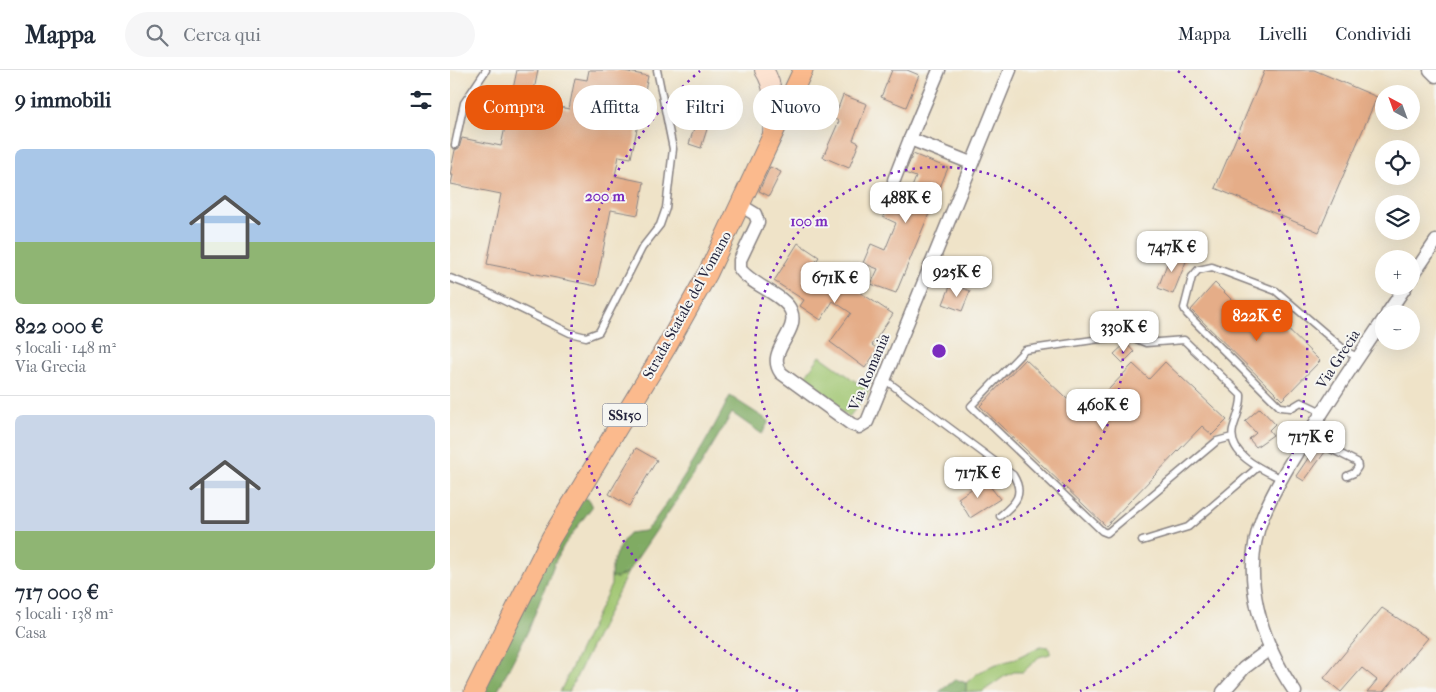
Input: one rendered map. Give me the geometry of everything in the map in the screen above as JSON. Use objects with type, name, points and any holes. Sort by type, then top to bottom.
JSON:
[{"type":"main road","points":[[765,70],[780,77],[798,73]]},
{"type":"main road","points":[[765,70],[771,80],[774,92],[772,136]]},
{"type":"main road","name":"Strada Statale del Vomano","points":[[474,692],[551,538],[692,303],[772,136],[798,73]]},
{"type":"street","points":[[894,180],[939,70]]},
{"type":"street","name":"Via Romania","points":[[740,205],[755,214],[758,222],[740,260],[740,269],[752,281],[789,306],[793,314],[790,327],[776,357],[776,366],[781,373],[851,424],[859,427],[867,422],[1010,70]]},
{"type":"street","points":[[1430,70],[1436,76]]},
{"type":"street","points":[[910,139],[971,163]]},
{"type":"street","points":[[1420,264],[1436,240]]},
{"type":"street","name":"Via Grecia","points":[[1295,692],[1271,648],[1262,627],[1256,603],[1253,573],[1262,518],[1282,479],[1322,412],[1375,332]]},
{"type":"street","points":[[1223,692],[1244,668],[1271,648]]},
{"type":"lane","points":[[455,145],[464,103],[486,70]]},
{"type":"lane","points":[[450,278],[482,290],[570,333],[586,337],[599,332],[642,248],[660,225],[666,208],[673,149],[657,70]]},
{"type":"lane","points":[[1322,412],[1301,402],[1291,408],[1280,406],[1188,314],[1184,308],[1192,277],[1198,270],[1212,267],[1276,292],[1348,352],[1358,357]]},
{"type":"lane","points":[[1232,437],[1217,441],[1115,529],[1107,533],[1102,531],[971,406],[1025,350],[1127,335],[1146,343],[1181,339],[1193,347],[1239,391],[1241,400],[1232,437],[1237,449],[1258,467],[1282,479]]},
{"type":"lane","points":[[884,379],[1013,475],[1019,485],[1020,493],[1009,509],[1000,516]]},
{"type":"lane","points":[[1310,432],[1327,447],[1357,462],[1358,467],[1354,473],[1347,476]]},
{"type":"lane","points":[[1142,541],[1188,527],[1258,467]]},
{"type":"green space","points":[[820,356],[869,391],[849,417],[801,382]]},
{"type":"green space","points":[[730,396],[769,421],[762,434],[732,413],[702,463],[628,572],[617,578],[611,577],[614,559],[622,543],[629,533],[644,531],[651,525],[693,462]]},
{"type":"green space","points":[[583,498],[588,499],[592,507],[564,545],[555,562],[529,629],[497,692],[482,692],[539,572]]},
{"type":"green space","points":[[628,572],[569,692],[560,692],[611,585],[611,577],[617,578]]},
{"type":"green space","points":[[1041,646],[1048,647],[1051,650],[1050,654],[1039,657],[1023,672],[1014,672],[1005,676],[982,692],[966,692],[966,683],[978,673]]},
{"type":"green space","points":[[956,679],[966,683],[966,692],[939,692]]},
{"type":"building","points":[[517,70],[538,70],[535,85],[514,85]]},
{"type":"building","points":[[589,70],[619,70],[648,76],[646,85],[574,85],[575,78],[587,80]]},
{"type":"building","points":[[892,70],[907,70],[919,75],[906,107],[881,97]]},
{"type":"building","points":[[1265,70],[1314,70],[1375,96],[1375,102],[1319,232],[1215,188]]},
{"type":"building","points":[[573,88],[573,130],[637,130],[631,158],[619,156],[615,176],[644,182],[638,215],[611,210],[596,286],[487,264],[501,194],[451,184],[453,175],[450,175],[455,150],[459,148],[462,138],[501,146],[504,130],[563,130],[563,108],[569,109]]},
{"type":"building","points":[[843,95],[867,104],[853,140],[859,143],[849,168],[823,157],[835,130],[839,130],[839,106]]},
{"type":"building","points":[[693,130],[707,130],[701,148],[689,144]]},
{"type":"building","points":[[913,154],[948,168],[896,293],[871,284],[878,269],[863,263],[871,244],[885,250],[896,223],[883,217],[890,199],[905,205],[916,177],[905,173]]},
{"type":"building","points":[[770,167],[781,172],[769,196],[759,191]]},
{"type":"building","points":[[798,243],[819,257],[815,263],[893,314],[872,345],[878,349],[865,368],[830,342],[851,313],[833,301],[821,320],[800,306],[804,300],[774,281]]},
{"type":"building","points":[[1171,253],[1187,259],[1173,294],[1158,288]]},
{"type":"building","points":[[1215,283],[1255,323],[1268,310],[1320,361],[1282,400],[1191,310]]},
{"type":"building","points":[[951,284],[970,291],[962,311],[943,304]]},
{"type":"building","points":[[1126,343],[1134,352],[1123,363],[1114,354]]},
{"type":"building","points":[[1025,359],[1084,415],[1133,364],[1149,379],[1165,362],[1227,420],[1212,435],[1202,426],[1106,526],[980,406]]},
{"type":"building","points":[[1260,408],[1275,424],[1269,430],[1273,435],[1256,447],[1249,439],[1256,433],[1245,421]]},
{"type":"building","points":[[1317,445],[1325,452],[1304,481],[1296,476]]},
{"type":"building","points":[[636,448],[657,460],[629,506],[609,494]]},
{"type":"building","points":[[985,480],[1000,499],[970,518],[958,498]]},
{"type":"building","points":[[1382,608],[1428,638],[1383,692],[1367,692],[1377,680],[1362,668],[1341,692],[1324,678]]}]
